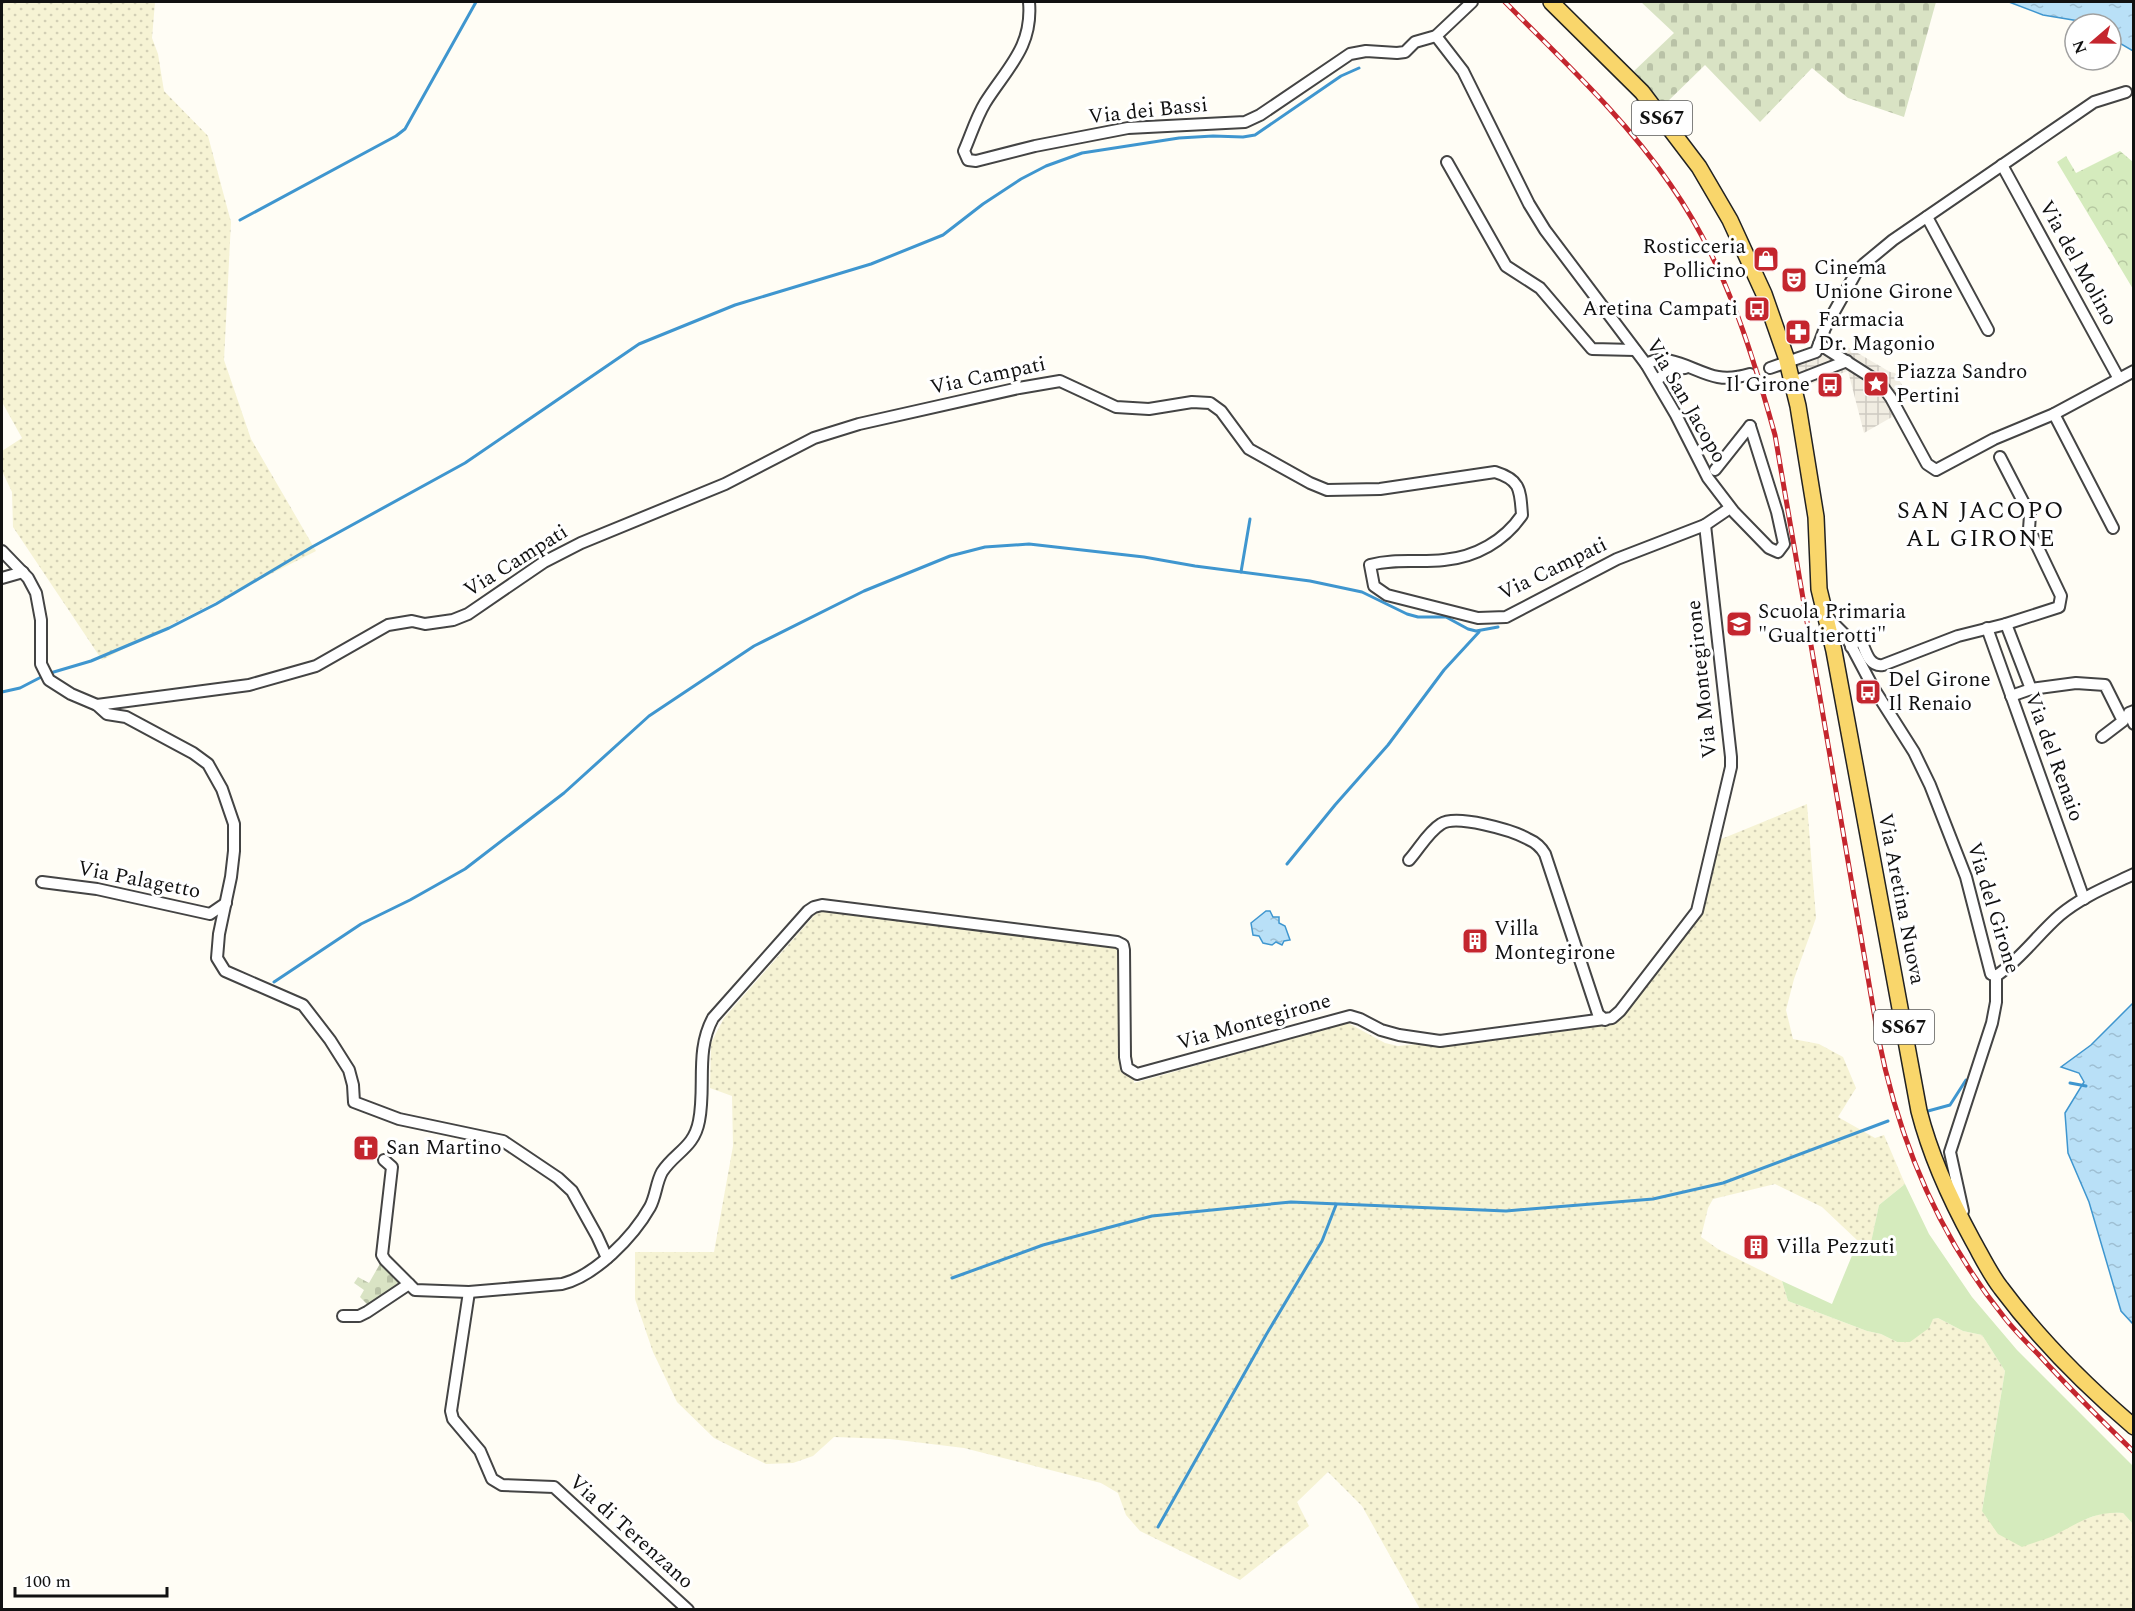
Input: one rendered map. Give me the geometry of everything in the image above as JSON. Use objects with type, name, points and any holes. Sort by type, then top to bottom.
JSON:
[{"type":"main road","name":"SS67","points":[[1551,2],[1642,92],[1699,167],[1730,220],[1764,294],[1793,382]]},
{"type":"main road","name":"Via Aretina Nuova","points":[[1793,382],[1816,517],[1819,589],[1834,651],[1919,1111],[1935,1163],[1968,1232],[2000,1287],[2068,1364],[2133,1427]]},
{"type":"street","name":"Via dei Bassi","points":[[1029,2],[1028,28],[1023,47],[980,114],[964,151],[968,160],[976,161],[1035,146],[1128,128],[1245,122],[1260,115],[1350,54],[1366,51],[1405,52],[1416,42],[1436,36],[1472,2]]},
{"type":"street","name":"Via San Jacopo","points":[[1436,36],[1464,71],[1529,204],[1545,230],[1646,364],[1676,415],[1708,478],[1730,508],[1769,548],[1776,552],[1783,548],[1780,522],[1750,426],[1715,470]]},
{"type":"street","points":[[1770,368],[1814,353],[1823,332],[1861,266],[1893,240],[2094,102],[2126,92]]},
{"type":"street","points":[[1448,162],[1506,266],[1540,288],[1592,349],[1635,350]]},
{"type":"street","name":"Via del Molino","points":[[2002,165],[2119,379]]},
{"type":"street","points":[[1927,217],[1988,330]]},
{"type":"street","points":[[1819,344],[1883,387],[1927,464],[1936,470],[1994,439],[2054,414],[2133,371]]},
{"type":"street","points":[[1646,364],[1664,360],[1676,362],[1689,369],[1723,378],[1750,374]]},
{"type":"street","points":[[1793,382],[1847,361]]},
{"type":"street","points":[[1656,380],[1674,369],[1689,369]]},
{"type":"street","name":"Via Campati","points":[[97,705],[249,685],[316,666],[388,625],[412,621],[425,624],[453,620],[468,614],[544,562],[581,543],[725,484],[814,438],[860,424],[1060,381],[1116,407],[1149,409],[1192,402],[1210,403],[1221,411],[1249,449],[1327,490],[1380,489],[1495,472],[1509,477],[1517,485],[1522,515],[1504,535],[1483,550],[1444,561],[1391,561],[1370,565],[1374,586],[1388,595],[1478,618],[1506,617],[1617,559],[1704,525],[1730,508]]},
{"type":"street","points":[[2054,414],[2113,528]]},
{"type":"street","points":[[1834,651],[1851,647],[1856,640],[1861,640],[1872,662],[1879,666],[1959,636],[2059,607],[2061,597],[2029,529],[2030,515],[2000,457]]},
{"type":"street","name":"Via Montegirone","points":[[608,1258],[638,1225],[651,1205],[662,1173],[694,1138],[701,1110],[705,1032],[713,1018],[808,911],[822,905],[1118,942],[1123,945],[1124,950],[1125,1057],[1127,1068],[1137,1074],[1350,1016],[1381,1030],[1399,1035],[1440,1041],[1612,1018],[1620,1011],[1697,911],[1731,767],[1704,525]]},
{"type":"street","points":[[2,551],[23,572],[36,593],[41,620],[41,664],[49,680],[71,694],[97,705],[107,714],[126,717],[193,753],[208,764],[222,789],[234,824],[234,851],[217,958],[225,971],[303,1005],[330,1040],[359,1086]]},
{"type":"street","points":[[2,578],[23,572]]},
{"type":"street","name":"Via del Girone","points":[[1827,617],[1842,630],[1874,689],[1914,752],[1963,867],[1984,953],[1991,974],[1996,976],[1996,1002],[1992,1023],[1950,1152],[1968,1232]]},
{"type":"street","points":[[2006,624],[2031,689]]},
{"type":"street","name":"Via del Renaio","points":[[1987,628],[2084,899]]},
{"type":"street","points":[[2011,696],[2031,689],[2076,683],[2105,685],[2122,721],[2102,737]]},
{"type":"street","points":[[2133,711],[2129,713],[2133,724]]},
{"type":"street","points":[[1409,860],[1441,824],[1451,821],[1468,822],[1511,832],[1529,839],[1541,848],[1545,854],[1598,1014],[1605,1020]]},
{"type":"street","points":[[1996,976],[2033,944],[2060,915],[2084,899],[2133,874]]},
{"type":"street","name":"Via Palagetto","points":[[42,882],[97,889],[210,914],[226,903]]},
{"type":"street","points":[[210,914],[220,929]]},
{"type":"street","points":[[349,1070],[354,1101],[399,1119],[503,1141],[558,1178],[572,1191],[608,1258],[575,1281],[562,1284],[469,1292],[415,1290],[382,1255],[388,1164]]},
{"type":"street","points":[[343,1316],[358,1316],[367,1312],[410,1284]]},
{"type":"street","name":"Via di Terenzano","points":[[469,1292],[452,1411],[453,1419],[480,1451],[492,1479],[502,1485],[517,1487],[554,1487],[688,1610]]},
{"type":"shaded area","points":[[2,2],[155,2],[152,38],[158,54],[164,91],[208,136],[231,222],[224,360],[251,439],[316,551],[102,660],[13,527],[12,492],[2,471],[2,451],[22,438],[2,402]]},
{"type":"shaded area","name":"Piazza Sandro Pertini","points":[[1822,332],[1895,373],[1909,397],[1895,406],[1899,413],[1864,433],[1848,371],[1794,390],[1786,357],[1812,349]]},
{"type":"shaded area","points":[[1807,804],[1816,918],[1794,979],[1786,1010],[1793,1039],[1819,1044],[1843,1057],[1856,1088],[1838,1117],[1875,1138],[1884,1135],[1905,1184],[1879,1205],[1870,1248],[1858,1241],[1822,1207],[1775,1184],[1713,1199],[1708,1208],[1701,1237],[1718,1249],[1782,1281],[1788,1301],[1867,1331],[1881,1334],[1897,1342],[1938,1318],[1963,1331],[1982,1335],[2005,1371],[1982,1511],[2083,1520],[2106,1512],[2123,1513],[2133,1524],[2133,1609],[1420,1609],[1362,1506],[1328,1472],[1297,1502],[1309,1526],[1240,1580],[1140,1531],[1126,1515],[1118,1493],[1101,1483],[964,1448],[890,1439],[834,1437],[813,1456],[793,1463],[766,1464],[714,1438],[677,1402],[653,1352],[635,1299],[635,1252],[714,1252],[733,1146],[732,1096],[710,1088],[711,1043],[724,1018],[819,910],[984,929],[1125,939],[1134,1083],[1348,1023],[1385,1043],[1398,1046],[1611,1025],[1704,904],[1719,840]]},
{"type":"green space","points":[[1641,2],[1936,2],[1904,117],[1848,98],[1812,68],[1760,122],[1705,65],[1664,105],[1634,71],[1674,33]]},
{"type":"green space","points":[[2120,151],[2133,162],[2133,289],[2057,162],[2066,156],[2076,173]]},
{"type":"green space","points":[[1905,1184],[1929,1234],[1972,1297],[2017,1350],[2133,1466],[2133,1524],[2123,1513],[2103,1514],[2022,1547],[1998,1534],[1982,1511],[2005,1371],[1982,1335],[1963,1331],[1938,1318],[1933,1319],[1929,1328],[1910,1342],[1897,1342],[1881,1334],[1867,1331],[1788,1301],[1782,1281],[1832,1304],[1858,1241],[1870,1247],[1879,1205]]},
{"type":"green space","points":[[381,1262],[403,1281],[369,1306],[360,1297],[364,1290],[354,1283],[358,1277],[369,1283]]},
{"type":"water","points":[[2009,2],[2133,2],[2133,51],[2123,45],[2123,12],[2063,12],[2063,18],[2043,15]]},
{"type":"water","points":[[1266,911],[1270,911],[1273,917],[1279,917],[1279,923],[1285,926],[1290,940],[1284,941],[1282,945],[1276,942],[1272,945],[1263,943],[1259,936],[1253,935],[1251,923]]},
{"type":"water","points":[[2133,1003],[2133,1324],[2121,1311],[2089,1202],[2068,1153],[2065,1113],[2084,1082],[2079,1073],[2061,1067],[2091,1045]]},
{"type":"waterway","points":[[240,220],[405,129],[476,2]]},
{"type":"waterway","points":[[2,692],[20,688],[47,674],[91,661],[169,628],[216,604],[312,547],[465,463],[639,344],[735,305],[871,264],[943,235],[983,204],[1021,179],[1046,166],[1082,153],[1179,138],[1255,135],[1341,76],[1359,68]]},
{"type":"waterway","points":[[1241,572],[1250,519]]},
{"type":"waterway","points":[[274,982],[361,924],[465,869],[564,793],[649,716],[754,646],[864,591],[950,556],[985,547],[1029,544],[1144,557],[1310,581],[1362,592],[1418,617],[1446,617],[1476,631],[1498,627]]},
{"type":"waterway","points":[[1287,864],[1388,745],[1444,670],[1479,632]]},
{"type":"waterway","points":[[1928,1111],[1950,1105],[1966,1080]]},
{"type":"waterway","points":[[2070,1083],[2086,1086]]},
{"type":"waterway","points":[[952,1278],[1043,1245],[1152,1216],[1291,1202],[1506,1211],[1653,1199],[1723,1183],[1888,1121]]},
{"type":"waterway","points":[[1158,1527],[1266,1335],[1322,1241],[1336,1205]]},
{"type":"tunnel","points":[[1750,374],[1770,368]]},
{"type":"railway","points":[[1505,2],[1613,112],[1652,159],[1689,213],[1720,274],[1745,336],[1775,435],[1878,1036],[1886,1074],[1909,1148],[1940,1219],[1980,1286],[2016,1331],[2134,1452]]},
{"type":"place","name":"Rosticceria Pollicino","points":[[1766,259]]},
{"type":"place","name":"Cinema Unione Girone","points":[[1794,280]]},
{"type":"place","name":"Aretina Campati","points":[[1757,309]]},
{"type":"place","name":"Farmacia Dr. Magonio","points":[[1798,332]]},
{"type":"place","name":"Piazza Sandro Pertini","points":[[1876,384]]},
{"type":"place","name":"Il Girone","points":[[1830,385]]},
{"type":"place","name":"Scuola Primaria \"Gualtierotti\"","points":[[1739,624]]},
{"type":"place","name":"Del Girone Il Renaio","points":[[1868,692]]},
{"type":"place","name":"Villa Montegirone","points":[[1475,941]]},
{"type":"place","name":"San Martino","points":[[366,1148]]},
{"type":"place","name":"Villa Pezzuti","points":[[1756,1247]]},
{"type":"district","name":"SAN JACOPO AL GIRONE","points":[[1981,525]]}]
